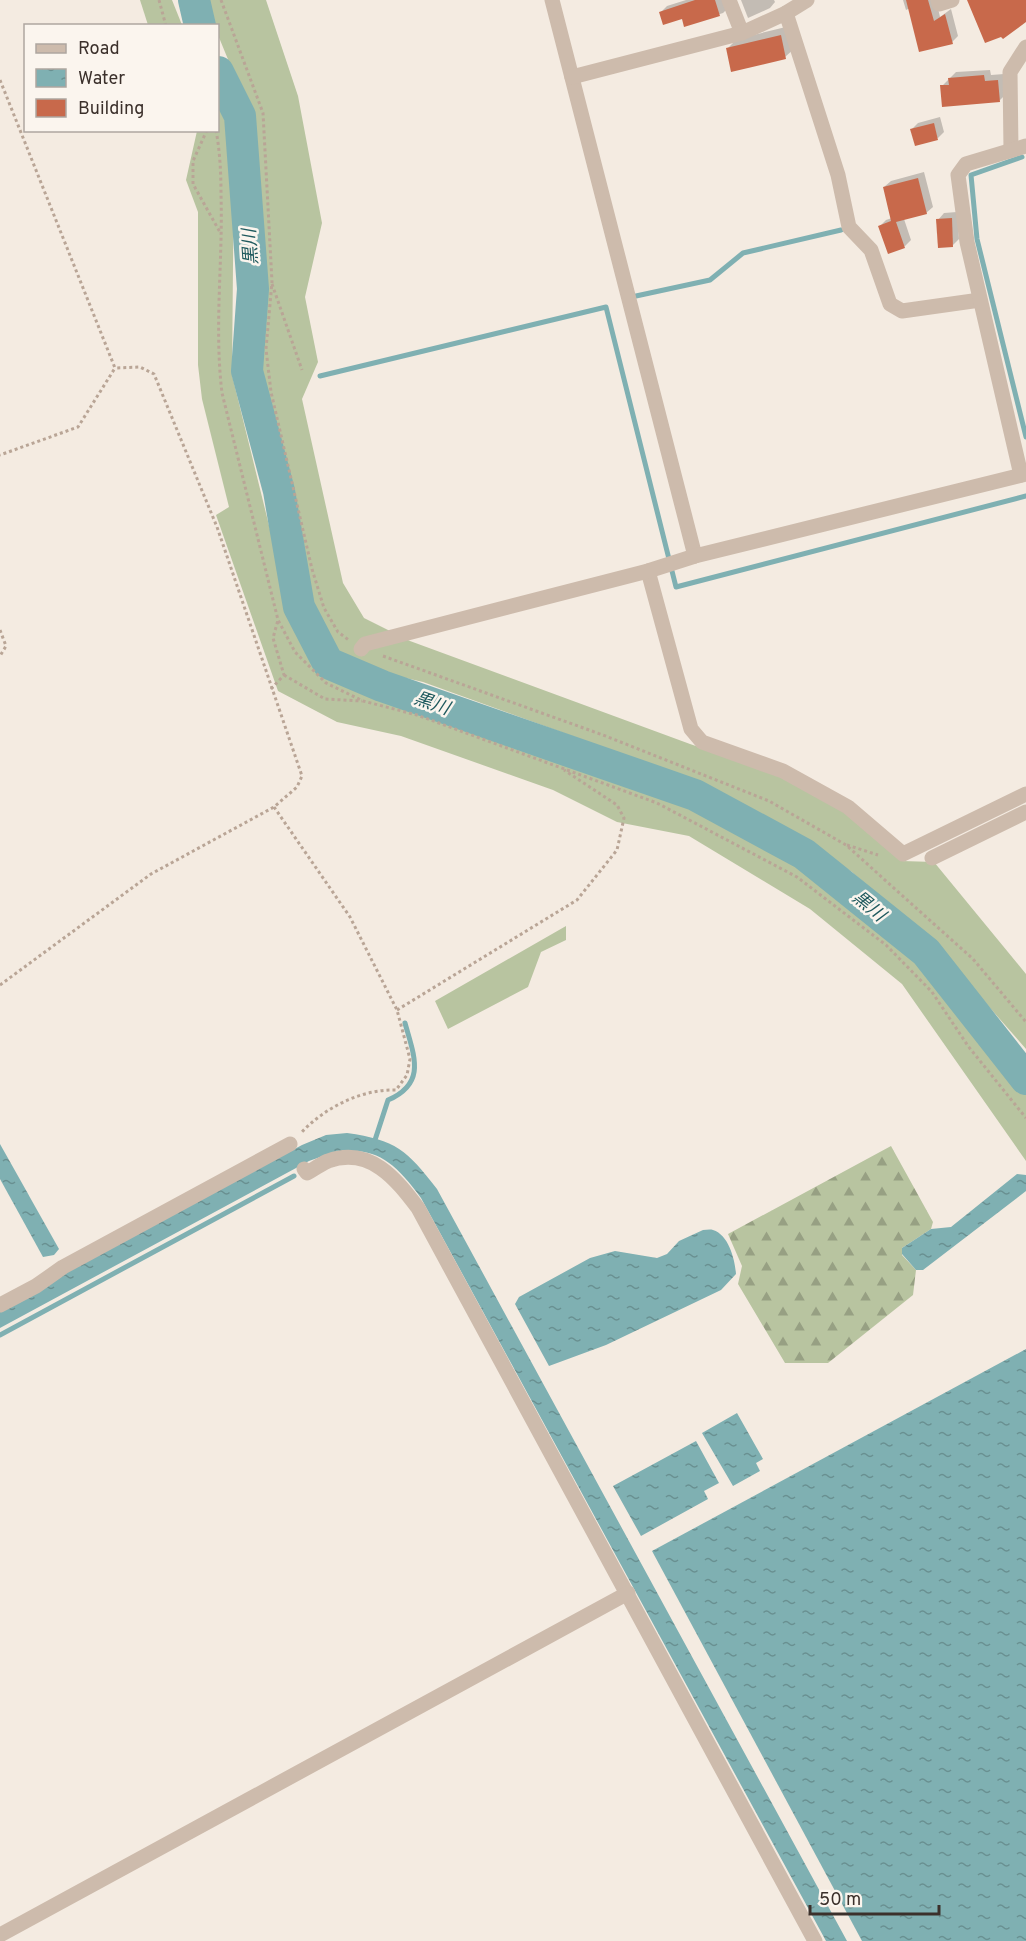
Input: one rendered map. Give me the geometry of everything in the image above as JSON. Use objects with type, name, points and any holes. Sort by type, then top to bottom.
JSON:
[{"type":"street","points":[[552,0],[695,556]]},
{"type":"street","points":[[729,0],[742,33]]},
{"type":"street","points":[[572,77],[742,33],[786,13],[807,0]]},
{"type":"street","points":[[938,0],[939,4],[952,0]]},
{"type":"street","points":[[786,13],[838,176],[849,227],[871,250],[890,304],[902,311],[981,300]]},
{"type":"street","points":[[361,649],[365,644],[648,571],[695,556],[1023,474],[967,242],[958,176],[966,164],[1019,148],[1010,72],[1026,47]]},
{"type":"street","points":[[648,571],[691,729],[702,742],[783,771],[848,807],[903,854],[1026,794]]},
{"type":"street","points":[[932,858],[1026,812]]},
{"type":"street","points":[[0,1305],[36,1286],[63,1267],[290,1144]]},
{"type":"street","points":[[303,1169],[307,1173],[327,1161],[346,1157],[365,1160],[395,1179],[418,1208],[815,1941]]},
{"type":"street","points":[[0,1935],[628,1593]]},
{"type":"path","points":[[159,0],[165,24]]},
{"type":"path","points":[[221,0],[263,113],[272,282],[266,348],[271,392],[312,568],[324,608],[338,632],[361,649],[603,735],[769,801],[846,844],[973,959],[1026,1022]]},
{"type":"path","points":[[0,80],[115,368]]},
{"type":"path","points":[[206,132],[192,161],[193,184],[222,236]]},
{"type":"path","points":[[216,132],[220,149],[222,236],[218,359],[222,393],[278,620],[296,652],[326,683],[363,701],[417,715],[657,803],[797,877],[886,945],[932,992],[968,1046],[1026,1118]]},
{"type":"path","points":[[272,282],[302,370]]},
{"type":"path","points":[[0,985],[151,874],[274,807],[297,787],[302,776],[217,527],[154,375],[140,367],[115,368]]},
{"type":"path","points":[[0,455],[78,427],[115,368]]},
{"type":"path","points":[[278,620],[273,638],[284,675],[325,699],[363,701]]},
{"type":"path","points":[[0,630],[6,646],[0,656]]},
{"type":"path","points":[[271,688],[284,675]]},
{"type":"path","points":[[398,1010],[577,900],[617,850],[624,818],[617,805],[559,768]]},
{"type":"path","points":[[274,807],[350,917],[398,1010],[410,1059],[407,1075],[396,1090],[381,1090],[336,1105],[312,1121],[290,1144]]},
{"type":"green space","points":[[140,0],[172,0],[182,24],[148,24]]},
{"type":"green space","points":[[203,0],[266,0],[298,96],[322,223],[305,297],[318,362],[302,399],[343,583],[364,618],[410,641],[780,775],[844,812],[902,861],[934,862],[1026,974],[1026,1049],[949,961],[852,872],[795,835],[605,748],[423,682],[358,667],[328,644],[310,611],[253,370],[257,281],[250,113],[219,37],[219,24],[214,24]]},
{"type":"green space","points":[[219,100],[234,153],[232,375],[293,623],[320,663],[356,686],[402,699],[657,790],[802,866],[895,935],[940,980],[1026,1092],[1026,1161],[902,984],[810,909],[689,836],[617,822],[553,790],[401,736],[337,722],[278,691],[216,515],[229,507],[202,399],[198,365],[198,212],[186,180],[197,132],[219,132]]},
{"type":"green space","points":[[566,926],[566,940],[541,952],[528,987],[448,1029],[435,1001]]},
{"type":"green space","points":[[891,1146],[933,1222],[931,1229],[902,1248],[902,1255],[916,1270],[913,1295],[828,1363],[785,1363],[738,1284],[742,1266],[728,1234]]},
{"type":"water","points":[[347,1133],[378,1139],[399,1149],[417,1165],[437,1189],[847,1941],[826,1941],[421,1198],[409,1182],[386,1161],[373,1154],[345,1151],[309,1161],[0,1328],[0,1312],[55,1278],[302,1145],[326,1135]]},
{"type":"water","points":[[0,1144],[59,1249],[54,1255],[43,1257],[0,1179]]},
{"type":"water","points":[[1017,1174],[1026,1175],[1026,1191],[923,1270],[916,1270],[902,1254],[902,1248],[931,1229],[951,1227]]},
{"type":"water","points":[[703,1230],[719,1233],[727,1242],[733,1255],[736,1274],[721,1290],[606,1345],[549,1366],[515,1304],[519,1297],[590,1258],[615,1251],[657,1258],[667,1254],[679,1241]]},
{"type":"water","points":[[1026,1349],[1026,1941],[862,1941],[652,1551]]},
{"type":"water","points":[[737,1413],[763,1459],[756,1463],[760,1471],[733,1486],[702,1433]]},
{"type":"water","points":[[696,1441],[719,1483],[704,1491],[708,1499],[641,1536],[613,1486]]},
{"type":"building","points":[[695,0],[715,0],[720,16],[684,27],[682,19],[663,25],[659,12]]},
{"type":"building","points":[[906,0],[928,0],[934,21],[945,14],[953,44],[919,52]]},
{"type":"building","points":[[967,0],[1026,0],[1026,22],[1003,39],[1001,37],[985,43]]},
{"type":"building","points":[[781,35],[786,59],[731,72],[726,48]]},
{"type":"building","points":[[984,75],[985,81],[998,80],[1000,102],[942,107],[940,85],[949,85],[948,78]]},
{"type":"building","points":[[934,123],[938,140],[915,146],[910,129]]},
{"type":"building","points":[[918,178],[927,214],[896,222],[905,248],[888,254],[878,226],[891,221],[883,187]]},
{"type":"building","points":[[952,218],[953,247],[938,248],[936,219]]},
{"type":"waterway","name":"黒川","points":[[194,0],[200,24]]},
{"type":"waterway","name":"黒川","points":[[219,74],[240,116],[253,289],[247,371],[279,491],[299,607],[328,663],[382,686],[695,795],[804,854],[926,952],[1026,1079]]},
{"type":"waterway","points":[[1022,157],[971,175],[977,239],[1026,437]]},
{"type":"waterway","points":[[636,296],[710,280],[743,253],[841,230]]},
{"type":"waterway","points":[[320,376],[606,307],[676,587],[1026,496]]},
{"type":"waterway","points":[[374,1143],[388,1100],[400,1093],[413,1077],[414,1057],[405,1023]]},
{"type":"waterway","points":[[0,1335],[294,1176]]}]
